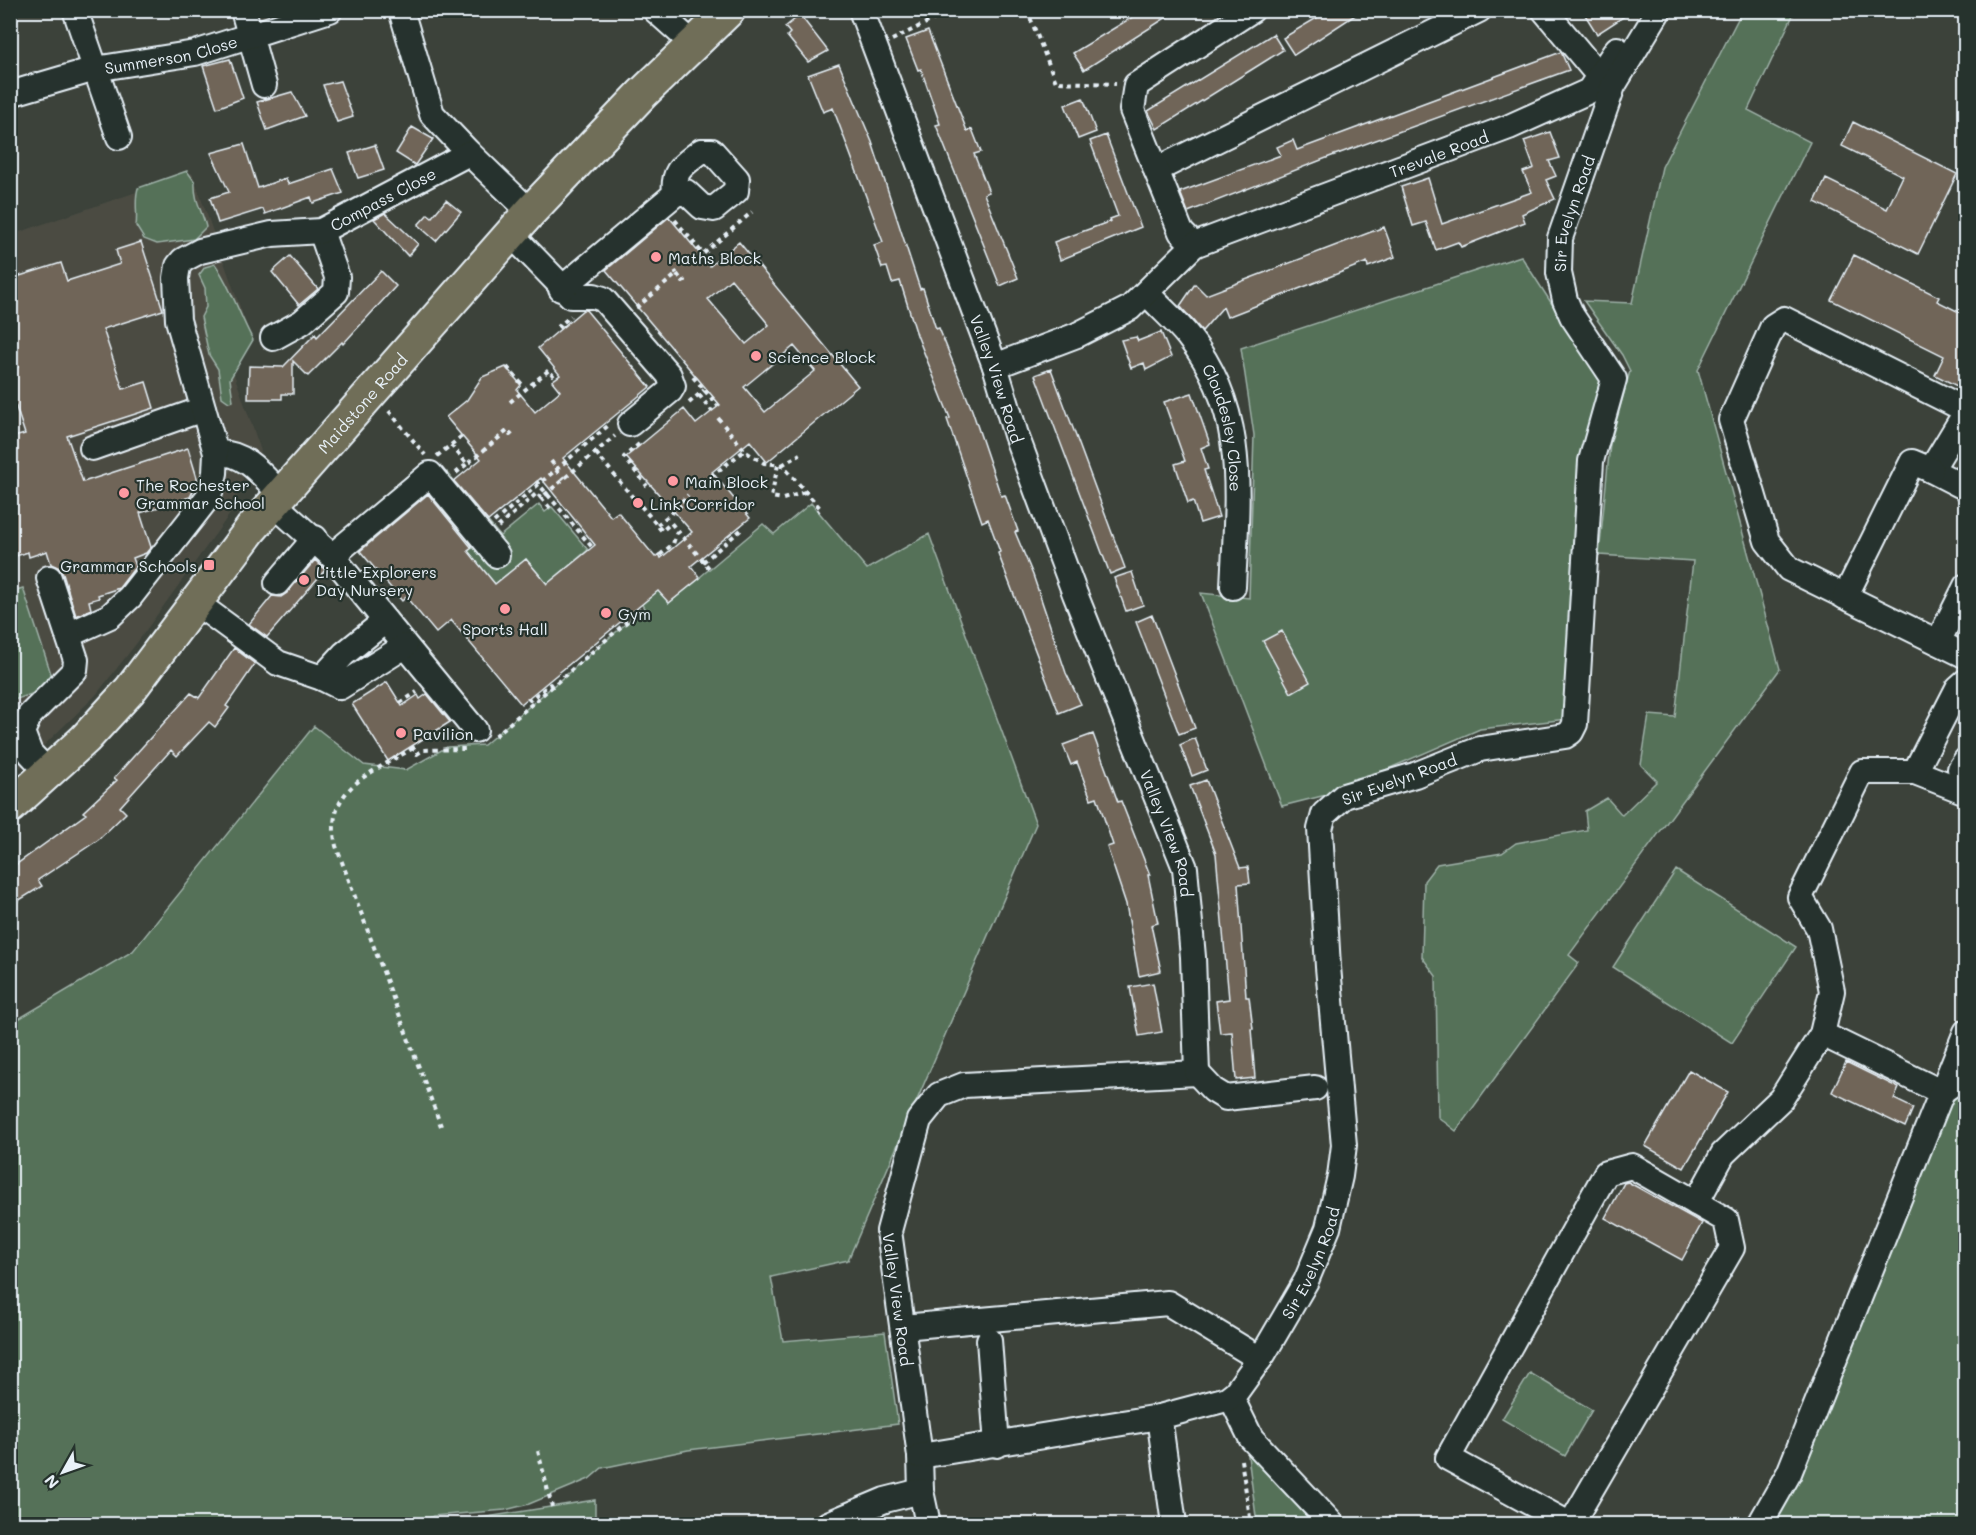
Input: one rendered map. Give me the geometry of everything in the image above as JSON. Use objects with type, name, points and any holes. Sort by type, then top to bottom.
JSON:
[{"type":"main road","name":"Maidstone Road","points":[[10,807],[49,773],[130,690],[195,602],[277,499],[520,223],[692,43],[729,10]]},
{"type":"street","points":[[75,10],[119,137]]},
{"type":"street","points":[[243,10],[264,85]]},
{"type":"street","name":"Summerson Close","points":[[10,94],[95,69],[195,53],[330,10]]},
{"type":"street","points":[[401,10],[432,114],[469,153],[520,223],[561,289],[571,296],[594,296],[603,299],[672,381],[670,391],[623,427]]},
{"type":"street","points":[[655,10],[692,43]]},
{"type":"street","name":"Valley View Road","points":[[861,10],[995,366],[1016,435],[1075,594],[1185,868],[1193,957],[1197,1073],[964,1085],[939,1095],[919,1120],[889,1231],[920,1456],[921,1491],[928,1524]]},
{"type":"street","points":[[1194,245],[1181,232],[1132,110],[1136,85],[1252,10]]},
{"type":"street","points":[[1156,170],[1479,10]]},
{"type":"street","points":[[1544,10],[1599,76]]},
{"type":"street","name":"Trevale Road","points":[[995,366],[1077,335],[1130,308],[1194,245],[1509,127],[1589,91],[1643,10]]},
{"type":"street","name":"Sir Evelyn Road","points":[[1231,1397],[1260,1359],[1295,1301],[1319,1252],[1332,1213],[1344,1149],[1328,967],[1320,829],[1322,818],[1344,796],[1415,775],[1480,749],[1566,735],[1575,724],[1591,461],[1614,379],[1572,316],[1565,300],[1559,273],[1560,238],[1613,86],[1659,10]]},
{"type":"street","name":"Compass Close","points":[[216,453],[178,320],[176,278],[178,266],[183,260],[200,251],[272,234],[321,231],[469,153]]},
{"type":"street","points":[[561,289],[673,204]]},
{"type":"street","points":[[273,339],[302,322],[336,292],[337,277],[321,231]]},
{"type":"street","name":"Cloudesley Close","points":[[1147,293],[1189,336],[1224,396],[1238,472],[1233,587]]},
{"type":"street","points":[[1932,470],[1965,411],[1784,319],[1773,326],[1731,420],[1767,541],[1789,569],[1965,656]]},
{"type":"street","points":[[92,448],[203,409]]},
{"type":"street","points":[[68,634],[110,616],[138,588],[209,496],[215,472],[216,453],[230,452],[249,462],[277,499],[332,556],[480,738]]},
{"type":"street","points":[[1845,597],[1912,462],[1965,488]]},
{"type":"street","points":[[332,556],[430,474],[497,555]]},
{"type":"street","points":[[277,583],[315,538]]},
{"type":"street","points":[[49,578],[76,660],[75,670],[30,715],[22,732],[30,753],[49,773]]},
{"type":"street","points":[[1938,642],[1965,586]]},
{"type":"street","points":[[195,602],[278,663],[322,678],[340,687],[405,646]]},
{"type":"street","points":[[322,678],[344,654],[384,621]]},
{"type":"street","points":[[1915,772],[1958,688],[1965,681]]},
{"type":"street","points":[[1696,1203],[1722,1154],[1781,1099],[1822,1034],[1832,991],[1819,929],[1800,897],[1862,772],[1964,774]]},
{"type":"street","points":[[1760,1524],[1789,1473],[1965,1032]]},
{"type":"street","points":[[1822,1034],[1941,1092]]},
{"type":"street","points":[[1197,1073],[1213,1090],[1226,1098],[1314,1088]]},
{"type":"street","points":[[1941,1092],[1965,1075]]},
{"type":"street","points":[[1632,1166],[1696,1203],[1726,1220],[1732,1248],[1570,1524],[1448,1458],[1606,1173],[1632,1166]]},
{"type":"street","points":[[903,1327],[1168,1303],[1260,1359]]},
{"type":"street","points":[[989,1340],[997,1445]]},
{"type":"street","points":[[920,1456],[1159,1417],[1210,1406],[1231,1397],[1251,1438],[1332,1524]]},
{"type":"street","points":[[1159,1417],[1173,1524]]},
{"type":"street","points":[[828,1524],[885,1500],[921,1491]]},
{"type":"path","points":[[772,10],[775,15],[780,10]]},
{"type":"path","points":[[875,48],[952,10]]},
{"type":"path","points":[[1027,10],[1056,82],[1136,85]]},
{"type":"path","points":[[673,204],[703,254],[752,212]]},
{"type":"path","points":[[629,301],[636,309],[676,273],[683,282],[688,278]]},
{"type":"path","points":[[507,367],[526,389]]},
{"type":"path","points":[[510,402],[549,370],[555,378]]},
{"type":"path","points":[[685,406],[704,390],[718,406]]},
{"type":"path","points":[[699,395],[712,411]]},
{"type":"path","points":[[389,411],[431,462],[462,436]]},
{"type":"path","points":[[718,418],[745,450],[764,463],[780,465],[800,454]]},
{"type":"path","points":[[541,498],[596,453],[623,427]]},
{"type":"path","points":[[491,519],[493,522],[556,469],[623,427]]},
{"type":"path","points":[[623,427],[624,457],[647,486]]},
{"type":"path","points":[[454,475],[507,431],[510,435],[515,430]]},
{"type":"path","points":[[451,445],[467,464]]},
{"type":"path","points":[[713,483],[709,478],[745,450]]},
{"type":"path","points":[[596,453],[635,500]]},
{"type":"path","points":[[551,461],[564,479]]},
{"type":"path","points":[[780,465],[771,497],[783,499],[805,492]]},
{"type":"path","points":[[780,465],[821,509],[818,511]]},
{"type":"path","points":[[538,483],[591,545]]},
{"type":"path","points":[[495,530],[537,493],[550,508]]},
{"type":"path","points":[[657,525],[685,502],[683,500],[688,495]]},
{"type":"path","points":[[641,506],[662,531],[671,524],[709,568]]},
{"type":"path","points":[[703,561],[724,541],[742,529],[740,526]]},
{"type":"path","points":[[660,555],[673,544],[677,531]]},
{"type":"path","points":[[441,1126],[336,846],[333,827],[338,804],[348,789],[412,747],[417,754],[423,750],[480,738],[552,687],[644,607]]},
{"type":"path","points":[[528,698],[530,700],[550,684],[552,687]]},
{"type":"path","points":[[538,1451],[552,1507]]},
{"type":"shaded area","name":"The Rochester Grammar School","points":[[192,173],[249,332],[229,360],[261,451],[244,475],[232,511],[136,644],[95,696],[11,777],[11,235]]},
{"type":"green space","points":[[1742,11],[1795,11],[1748,110],[1810,142],[1698,370],[1780,669],[1569,955],[1579,963],[1456,1131],[1438,1117],[1436,976],[1422,957],[1424,881],[1437,864],[1502,853],[1516,843],[1587,830],[1585,811],[1607,798],[1622,815],[1657,781],[1641,765],[1649,715],[1675,717],[1693,561],[1599,555],[1610,444],[1630,371],[1622,355],[1584,301],[1632,303],[1662,167]]},
{"type":"green space","points":[[187,171],[195,182],[197,200],[206,227],[194,239],[157,244],[144,239],[136,226],[138,188]]},
{"type":"green space","points":[[1521,256],[1601,380],[1577,496],[1567,719],[1480,729],[1330,794],[1282,806],[1201,593],[1249,598],[1254,435],[1241,348]]},
{"type":"green space","points":[[215,264],[253,340],[230,379],[233,401],[229,402],[222,397],[218,369],[209,355],[201,317],[206,307],[205,288],[199,275],[205,267]]},
{"type":"green space","points":[[447,472],[500,536],[539,504],[545,512],[552,507],[588,550],[547,584],[526,559],[495,584],[468,551],[473,546],[426,490]]},
{"type":"green space","points":[[811,503],[867,569],[929,534],[1036,824],[848,1260],[771,1277],[783,1341],[885,1332],[898,1424],[688,1450],[602,1468],[589,1479],[529,1504],[505,1510],[433,1516],[419,1524],[14,1524],[10,1516],[10,1024],[133,951],[314,726],[364,765],[406,770],[447,747],[484,745],[644,608],[641,603],[658,589],[669,603],[763,524],[774,534]]},
{"type":"green space","points":[[23,588],[55,686],[11,701],[10,592]]},
{"type":"green space","points":[[1676,870],[1796,947],[1732,1043],[1613,967]]},
{"type":"green space","points":[[1965,1093],[1965,1524],[1767,1524],[1949,1098]]},
{"type":"green space","points":[[1530,1373],[1592,1410],[1565,1456],[1502,1419]]},
{"type":"green space","points":[[1246,1441],[1324,1524],[1257,1524]]},
{"type":"green space","points":[[595,1500],[595,1524],[442,1524]]},
{"type":"building","points":[[1144,10],[1178,10],[1084,70],[1073,53]]},
{"type":"building","points":[[1330,10],[1363,10],[1294,55],[1283,38]]},
{"type":"building","points":[[1582,10],[1634,10],[1597,34]]},
{"type":"building","points":[[800,15],[828,51],[808,62],[787,36],[790,33],[785,27]]},
{"type":"building","points":[[928,31],[967,131],[972,129],[981,152],[974,154],[989,192],[984,194],[1018,278],[1000,286],[936,125],[940,124],[921,69],[918,70],[906,39]]},
{"type":"building","points":[[1273,34],[1283,50],[1157,129],[1148,111]]},
{"type":"building","points":[[1561,52],[1569,70],[1329,157],[1188,212],[1180,192],[1281,155],[1277,147],[1293,140],[1297,150]]},
{"type":"building","points":[[230,59],[243,98],[217,108],[203,66]]},
{"type":"building","points":[[839,64],[872,142],[920,289],[923,288],[936,329],[939,328],[972,410],[1001,496],[1005,495],[1018,531],[1015,532],[1033,575],[1066,673],[1081,704],[1059,713],[998,553],[1000,552],[988,519],[982,522],[947,419],[950,418],[917,335],[900,281],[892,283],[887,267],[882,268],[874,245],[883,242],[833,108],[823,112],[808,75]]},
{"type":"building","points":[[340,81],[353,117],[337,122],[323,85]]},
{"type":"building","points":[[292,92],[305,116],[267,130],[257,102]]},
{"type":"building","points":[[1083,98],[1096,132],[1078,139],[1065,105]]},
{"type":"building","points":[[1853,122],[1957,174],[1918,254],[1815,202],[1826,179],[1887,209],[1903,176],[1842,146]]},
{"type":"building","points":[[412,127],[433,139],[415,165],[396,153]]},
{"type":"building","points":[[1550,132],[1560,158],[1549,161],[1556,176],[1546,180],[1555,199],[1522,214],[1525,222],[1461,247],[1458,242],[1436,250],[1426,222],[1413,226],[1401,187],[1428,178],[1442,224],[1532,192],[1523,172],[1534,168],[1524,141]]},
{"type":"building","points":[[1106,135],[1141,227],[1060,260],[1054,242],[1111,221],[1110,219],[1118,216],[1090,141]]},
{"type":"building","points":[[244,144],[258,188],[286,178],[288,184],[333,169],[343,193],[313,203],[311,197],[265,214],[263,209],[218,223],[210,198],[229,192],[211,153]]},
{"type":"building","points":[[375,145],[384,170],[358,178],[349,153]]},
{"type":"building","points":[[446,200],[461,212],[436,241],[418,225],[428,214],[432,217]]},
{"type":"building","points":[[385,213],[418,244],[408,256],[374,219]]},
{"type":"building","points":[[669,217],[710,266],[739,242],[858,386],[767,462],[750,441],[712,472],[750,518],[691,566],[700,578],[669,603],[658,591],[521,704],[451,620],[436,633],[406,597],[402,601],[360,551],[428,494],[472,548],[468,551],[495,584],[526,559],[547,584],[595,545],[541,478],[488,521],[454,481],[481,459],[446,417],[467,400],[482,377],[506,367],[521,385],[517,390],[535,412],[560,391],[552,381],[560,375],[538,348],[583,310],[586,310],[650,387],[563,458],[611,517],[618,512],[655,557],[659,554],[661,558],[692,532],[626,457],[684,409],[696,424],[720,405],[606,270]],"holes":[[[731,279],[769,325],[746,344],[708,299]],[[794,346],[815,371],[765,412],[744,387]]]},
{"type":"building","points":[[1384,227],[1395,257],[1368,267],[1367,262],[1227,317],[1223,307],[1202,331],[1180,306],[1195,284],[1206,295]]},
{"type":"building","points":[[141,242],[163,310],[103,329],[123,389],[146,382],[154,408],[67,436],[83,482],[188,448],[198,481],[190,497],[140,513],[151,547],[146,553],[133,558],[136,566],[119,588],[98,595],[99,598],[89,601],[91,609],[76,616],[63,574],[58,567],[51,564],[47,551],[29,557],[28,552],[10,558],[10,438],[25,434],[13,398],[10,399],[10,369],[18,367],[10,345],[10,279],[61,263],[67,281],[120,264],[116,250]]},
{"type":"building","points":[[1854,255],[1939,297],[1937,301],[1965,315],[1965,379],[1961,388],[1935,375],[1944,356],[1831,300]]},
{"type":"building","points":[[290,256],[318,289],[299,305],[272,272]]},
{"type":"building","points":[[381,271],[396,286],[343,344],[342,342],[308,376],[293,361],[293,394],[282,394],[282,399],[248,399],[249,366],[283,367],[315,334],[317,337]]},
{"type":"building","points":[[1161,332],[1171,357],[1146,370],[1144,363],[1131,368],[1121,340],[1136,337],[1138,341]]},
{"type":"building","points":[[1051,369],[1125,568],[1110,574],[1035,375]]},
{"type":"building","points":[[1192,393],[1210,444],[1201,448],[1208,469],[1204,470],[1219,517],[1200,523],[1193,501],[1188,503],[1175,464],[1185,461],[1164,402]]},
{"type":"building","points":[[315,560],[325,570],[267,637],[249,624],[272,596],[281,597],[287,593]]},
{"type":"building","points":[[1132,572],[1143,605],[1126,611],[1114,578]]},
{"type":"building","points":[[1152,615],[1195,728],[1179,734],[1136,622]]},
{"type":"building","points":[[1282,631],[1310,682],[1291,693],[1263,641]]},
{"type":"building","points":[[234,648],[255,664],[226,706],[229,708],[215,727],[209,722],[177,756],[171,750],[120,807],[126,813],[98,840],[38,880],[42,886],[10,906],[10,869],[86,814],[83,812],[117,780],[114,778],[191,693],[199,698]]},
{"type":"building","name":"Pavilion","points":[[387,682],[402,706],[418,695],[420,699],[427,694],[450,722],[388,761],[352,704]]},
{"type":"building","points":[[1093,734],[1118,802],[1121,801],[1150,875],[1148,875],[1158,923],[1151,925],[1161,971],[1139,976],[1126,904],[1107,847],[1113,845],[1097,797],[1091,799],[1077,762],[1071,765],[1063,745]]},
{"type":"building","points":[[1195,738],[1207,770],[1192,776],[1180,745]]},
{"type":"building","points":[[1206,780],[1240,868],[1248,867],[1250,883],[1238,884],[1246,997],[1249,997],[1253,1029],[1251,1029],[1255,1078],[1236,1080],[1232,1032],[1220,1033],[1216,1001],[1229,999],[1216,854],[1190,786]]},
{"type":"building","points":[[1153,983],[1162,1032],[1139,1036],[1130,987]]},
{"type":"building","points":[[1846,1062],[1899,1088],[1894,1099],[1913,1108],[1905,1127],[1832,1092]]},
{"type":"building","points":[[1689,1070],[1728,1092],[1684,1168],[1645,1146]]},
{"type":"building","points":[[1628,1182],[1702,1223],[1682,1260],[1605,1218],[1624,1183]]},
{"type":"place","name":"Maths Block","points":[[656,257]]},
{"type":"place","name":"Science Block","points":[[756,356]]},
{"type":"place","name":"Main Block","points":[[673,481]]},
{"type":"place","name":"The Rochester Grammar School","points":[[124,493]]},
{"type":"place","name":"Link Corridor","points":[[638,503]]},
{"type":"place","name":"Grammar Schools","points":[[209,565]]},
{"type":"place","name":"Little Explorers Day Nursery","points":[[304,580]]},
{"type":"place","name":"Sports Hall","points":[[505,609]]},
{"type":"place","name":"Gym","points":[[606,613]]},
{"type":"place","name":"Pavilion","points":[[401,733]]}]
